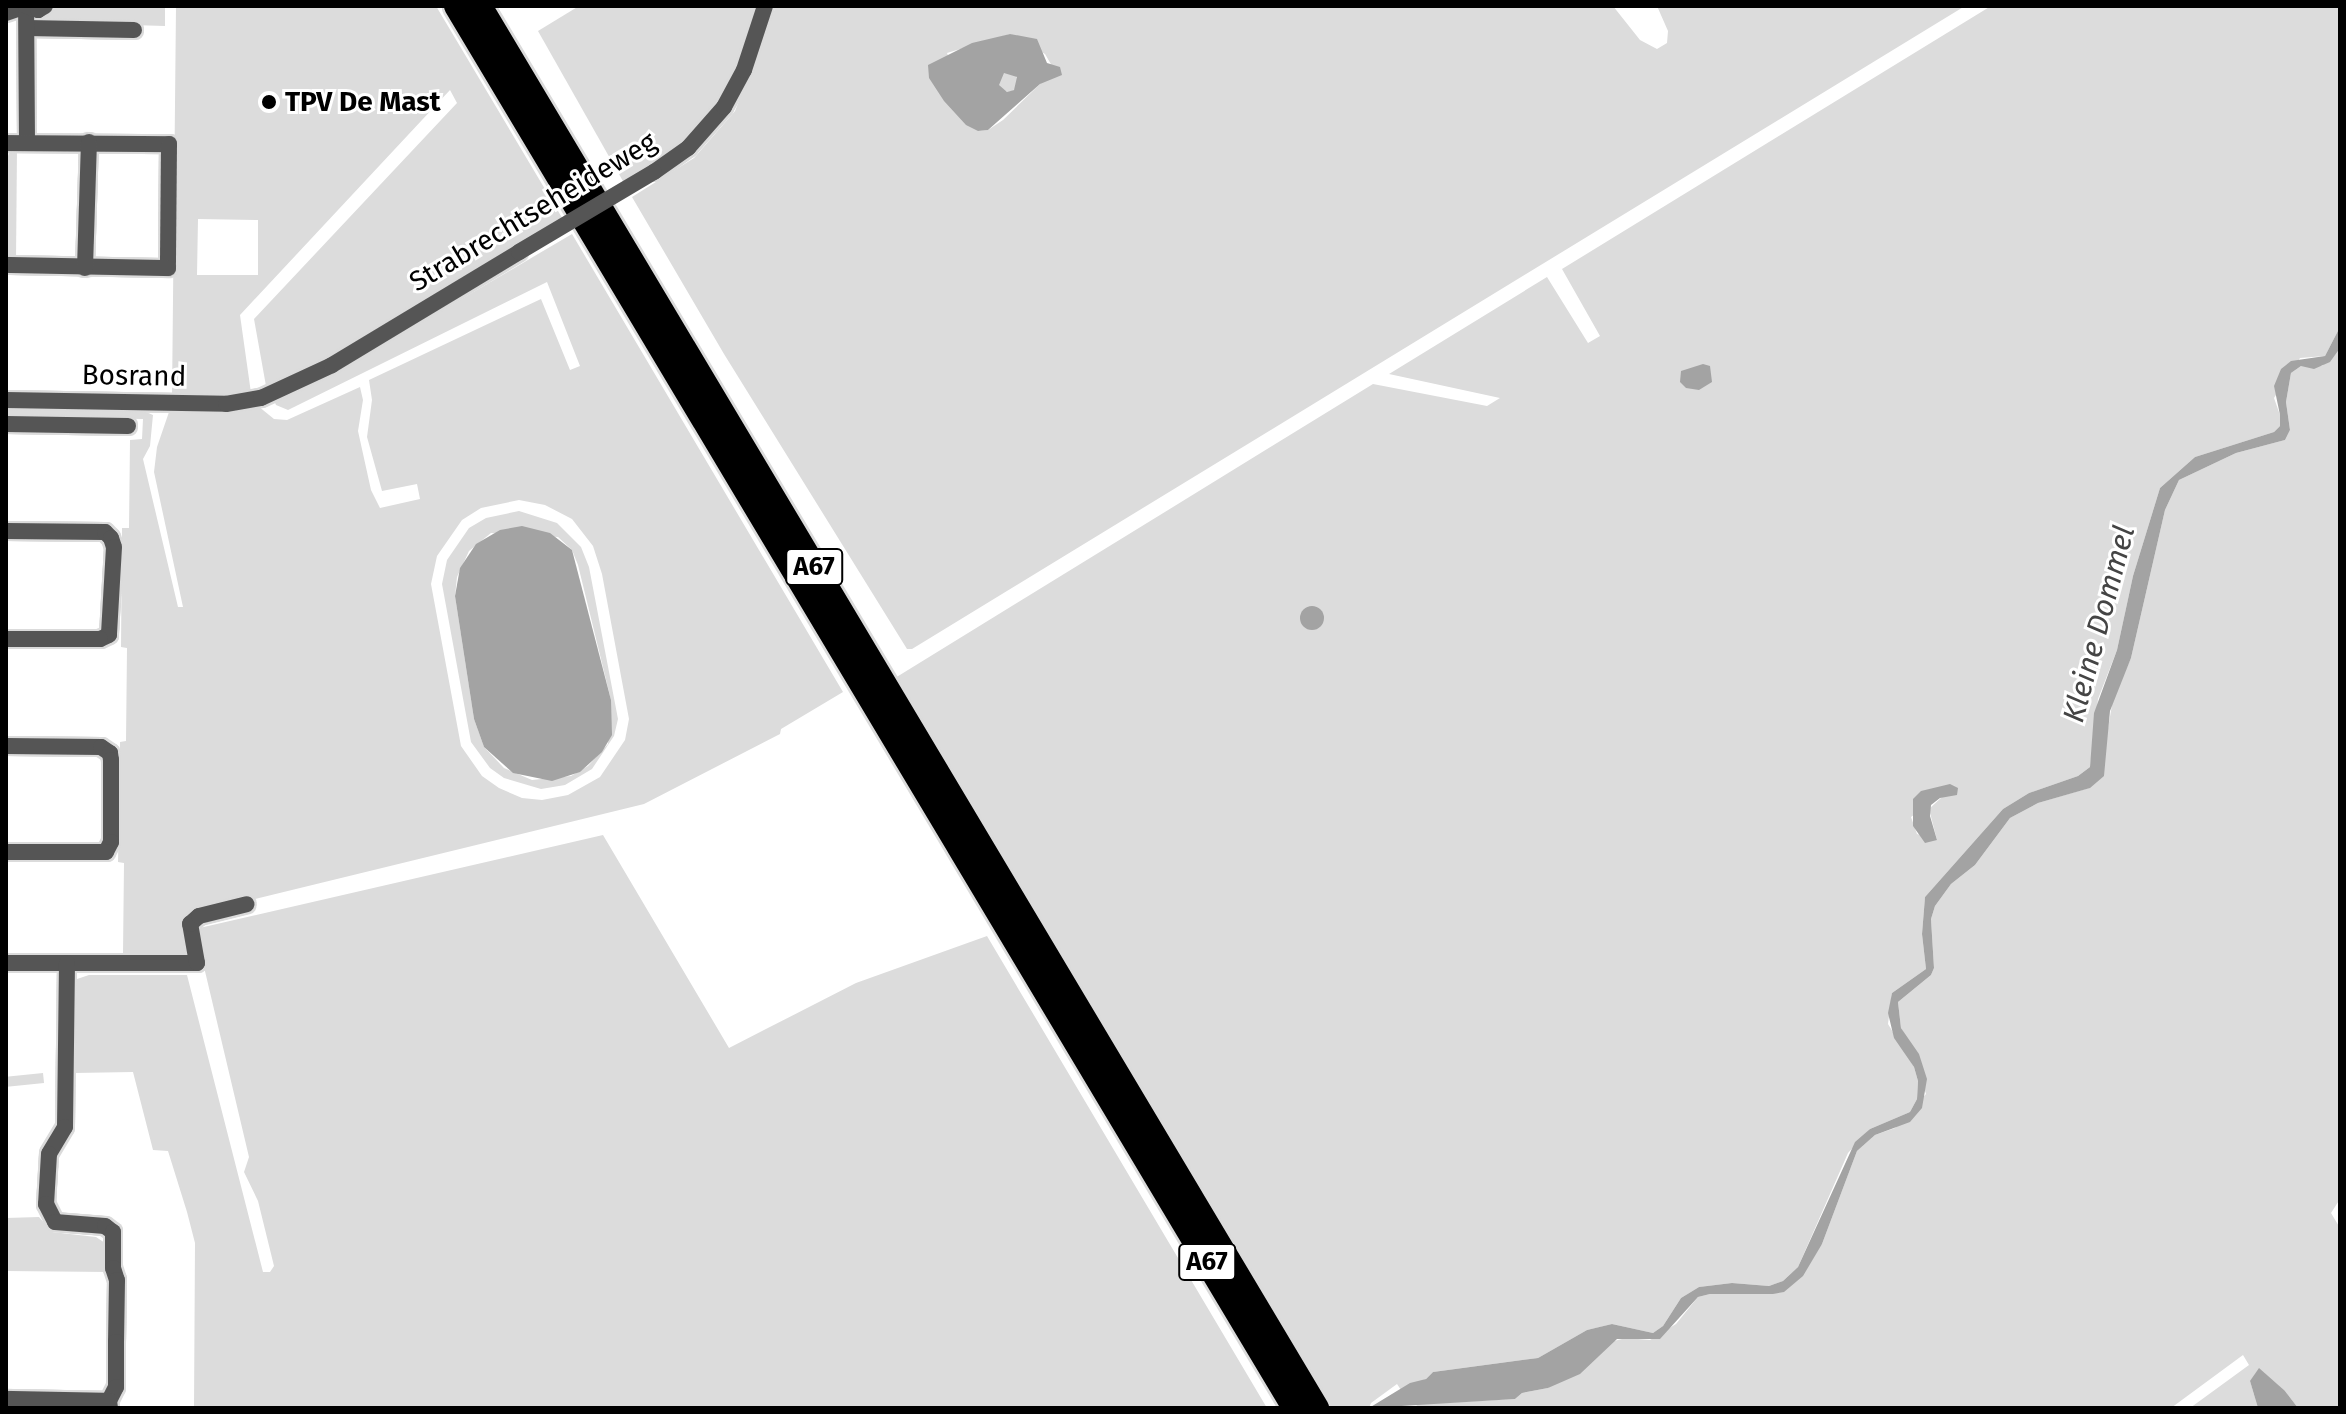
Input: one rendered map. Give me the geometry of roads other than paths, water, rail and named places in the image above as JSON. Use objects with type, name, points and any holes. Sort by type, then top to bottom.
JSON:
[{"type":"highway","name":"A67","points":[[456,6],[1294,1408]]},
{"type":"highway","name":"A67","points":[[480,6],[1317,1408]]},
{"type":"street","points":[[26,6],[27,141]]},
{"type":"street","points":[[6,13],[26,6],[38,10],[45,6]]},
{"type":"street","name":"Strabrechtseheideweg","points":[[261,398],[332,365],[654,172],[688,148],[724,107],[744,70],[765,6]]},
{"type":"street","points":[[27,28],[134,30]]},
{"type":"street","points":[[85,268],[89,142]]},
{"type":"street","points":[[6,143],[169,144],[168,268],[6,265]]},
{"type":"street","name":"Bosrand","points":[[6,400],[226,404],[261,398]]},
{"type":"street","name":"Bosrand","points":[[6,424],[128,426]]},
{"type":"street","points":[[6,531],[105,532],[114,547],[109,635],[100,639],[6,639]]},
{"type":"street","points":[[6,746],[101,747],[110,753],[111,760],[111,842],[106,852],[6,852]]},
{"type":"street","points":[[6,963],[197,963],[190,924],[199,916],[247,904]]},
{"type":"street","points":[[8,1399],[110,1404],[116,1387],[117,1280],[113,1268],[113,1232],[105,1226],[55,1222],[46,1204],[49,1154],[65,1127],[67,963]]},
{"type":"place","name":"TPV De Mast","points":[[269,102]]},
{"type":"water label","name":"Kleine Dommel","points":[[2099,624]]}]
